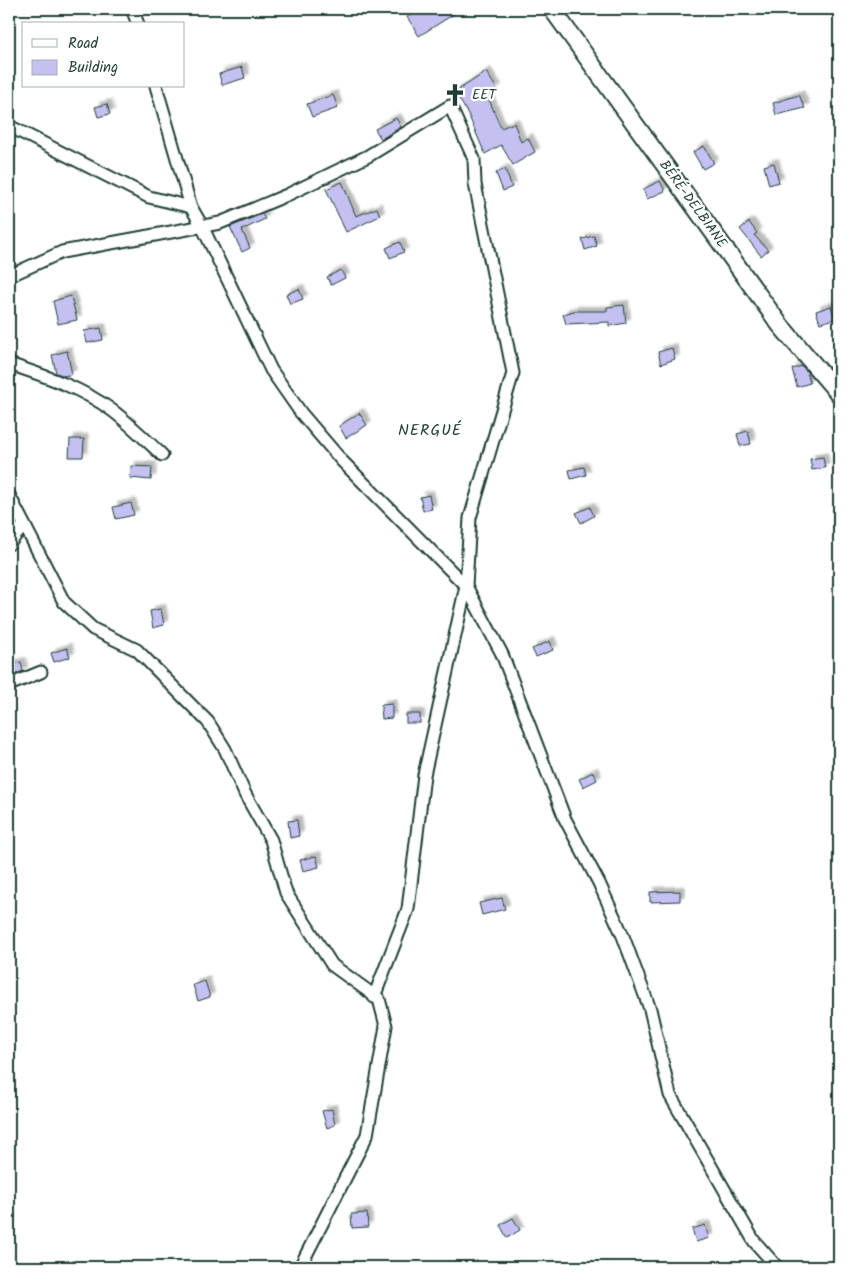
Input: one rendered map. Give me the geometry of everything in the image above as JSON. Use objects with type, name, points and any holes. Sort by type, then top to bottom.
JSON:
[{"type":"street","points":[[132,9],[137,22]]},
{"type":"street","name":"BÉRÉ-DELBIANE","points":[[552,9],[780,324],[839,394]]},
{"type":"street","points":[[157,88],[191,207],[202,226],[270,370],[301,413],[342,461],[466,586],[502,654],[565,819],[599,882],[623,936],[650,1009],[670,1094],[754,1241],[777,1267]]},
{"type":"street","points":[[9,276],[62,252],[220,223],[287,195],[368,156],[450,106],[474,159],[475,184],[513,373],[470,518],[466,586],[424,775],[408,909],[374,997]]},
{"type":"street","points":[[9,126],[150,197],[191,207]]},
{"type":"street","points":[[9,364],[44,375],[86,393],[114,412],[162,455]]},
{"type":"street","points":[[9,495],[23,526],[64,602],[94,629],[137,650],[208,722],[225,749],[245,794],[271,840],[286,893],[332,965],[379,999],[386,1026],[367,1136],[300,1267]]},
{"type":"street","points":[[9,544],[23,526]]},
{"type":"street","points":[[9,685],[41,672]]},
{"type":"building","points":[[421,9],[462,9],[419,36],[407,17]]},
{"type":"building","points":[[242,67],[245,78],[222,85],[219,74]]},
{"type":"building","points":[[486,72],[497,89],[487,95],[501,128],[514,123],[521,142],[528,138],[535,152],[513,165],[501,145],[485,154],[468,114],[455,92]]},
{"type":"building","points":[[333,95],[338,108],[312,117],[307,104]]},
{"type":"building","points":[[799,95],[805,108],[776,115],[773,103]]},
{"type":"building","points":[[107,104],[110,114],[98,117],[95,107]]},
{"type":"building","points":[[396,118],[401,127],[381,139],[375,129]]},
{"type":"building","points":[[704,146],[714,163],[703,169],[693,152]]},
{"type":"building","points":[[774,163],[779,182],[769,185],[764,166]]},
{"type":"building","points":[[505,169],[512,187],[503,191],[496,173]]},
{"type":"building","points":[[660,181],[665,191],[647,199],[643,189]]},
{"type":"building","points":[[342,182],[356,216],[377,208],[380,216],[346,232],[326,189]]},
{"type":"building","points":[[262,214],[265,219],[242,230],[250,248],[242,252],[230,227]]},
{"type":"building","points":[[749,222],[757,233],[754,235],[768,250],[761,256],[740,229]]},
{"type":"building","points":[[594,236],[597,246],[585,250],[582,239]]},
{"type":"building","points":[[400,242],[404,252],[390,258],[386,248]]},
{"type":"building","points":[[341,270],[345,278],[331,285],[327,277]]},
{"type":"building","points":[[299,289],[303,299],[290,304],[286,294]]},
{"type":"building","points":[[71,296],[77,320],[58,324],[53,301]]},
{"type":"building","points":[[624,305],[626,323],[609,326],[609,322],[566,324],[563,314],[574,311],[607,311],[607,307]]},
{"type":"building","points":[[831,306],[835,319],[820,323],[816,311]]},
{"type":"building","points":[[101,328],[103,340],[87,343],[84,331]]},
{"type":"building","points":[[672,348],[675,359],[661,364],[658,352]]},
{"type":"building","points":[[67,351],[72,374],[65,376],[56,373],[52,355]]},
{"type":"building","points":[[802,366],[807,372],[810,383],[797,387],[792,369]]},
{"type":"building","points":[[359,413],[367,425],[346,438],[339,426]]},
{"type":"building","points":[[748,431],[751,444],[740,446],[737,434]]},
{"type":"building","points":[[70,439],[84,439],[83,457],[69,457]]},
{"type":"building","points":[[823,457],[825,468],[812,470],[810,459]]},
{"type":"building","points":[[131,466],[152,467],[151,480],[130,478]]},
{"type":"building","points":[[584,467],[586,475],[571,479],[569,470]]},
{"type":"building","points":[[429,495],[432,509],[423,511],[420,497]]},
{"type":"building","points":[[131,503],[134,515],[116,519],[113,507]]},
{"type":"building","points":[[590,507],[594,516],[581,523],[576,513]]},
{"type":"building","points":[[161,609],[164,625],[153,628],[150,611]]},
{"type":"building","points":[[550,641],[553,650],[536,657],[532,649]]},
{"type":"building","points":[[67,648],[70,657],[54,662],[51,653]]},
{"type":"building","points":[[21,662],[23,671],[9,677],[9,665]]},
{"type":"building","points":[[392,704],[392,718],[382,719],[381,705]]},
{"type":"building","points":[[406,714],[420,714],[420,723],[406,723]]},
{"type":"building","points":[[593,772],[597,780],[583,787],[579,779]]},
{"type":"building","points":[[297,820],[299,836],[290,838],[288,821]]},
{"type":"building","points":[[316,856],[319,867],[303,871],[300,860]]},
{"type":"building","points":[[680,891],[680,901],[650,902],[650,892]]},
{"type":"building","points":[[502,898],[505,909],[482,915],[479,903]]},
{"type":"building","points":[[205,981],[210,997],[198,1001],[193,985]]},
{"type":"building","points":[[332,1109],[335,1125],[327,1128],[322,1111]]},
{"type":"building","points":[[367,1213],[368,1227],[352,1228],[351,1214]]},
{"type":"building","points":[[513,1218],[520,1230],[507,1238],[500,1225]]},
{"type":"building","points":[[705,1225],[709,1238],[696,1242],[692,1229]]},
{"type":"place","name":"EET","points":[[455,95]]},
{"type":"district","name":"NERGUÉ","points":[[430,430]]}]
